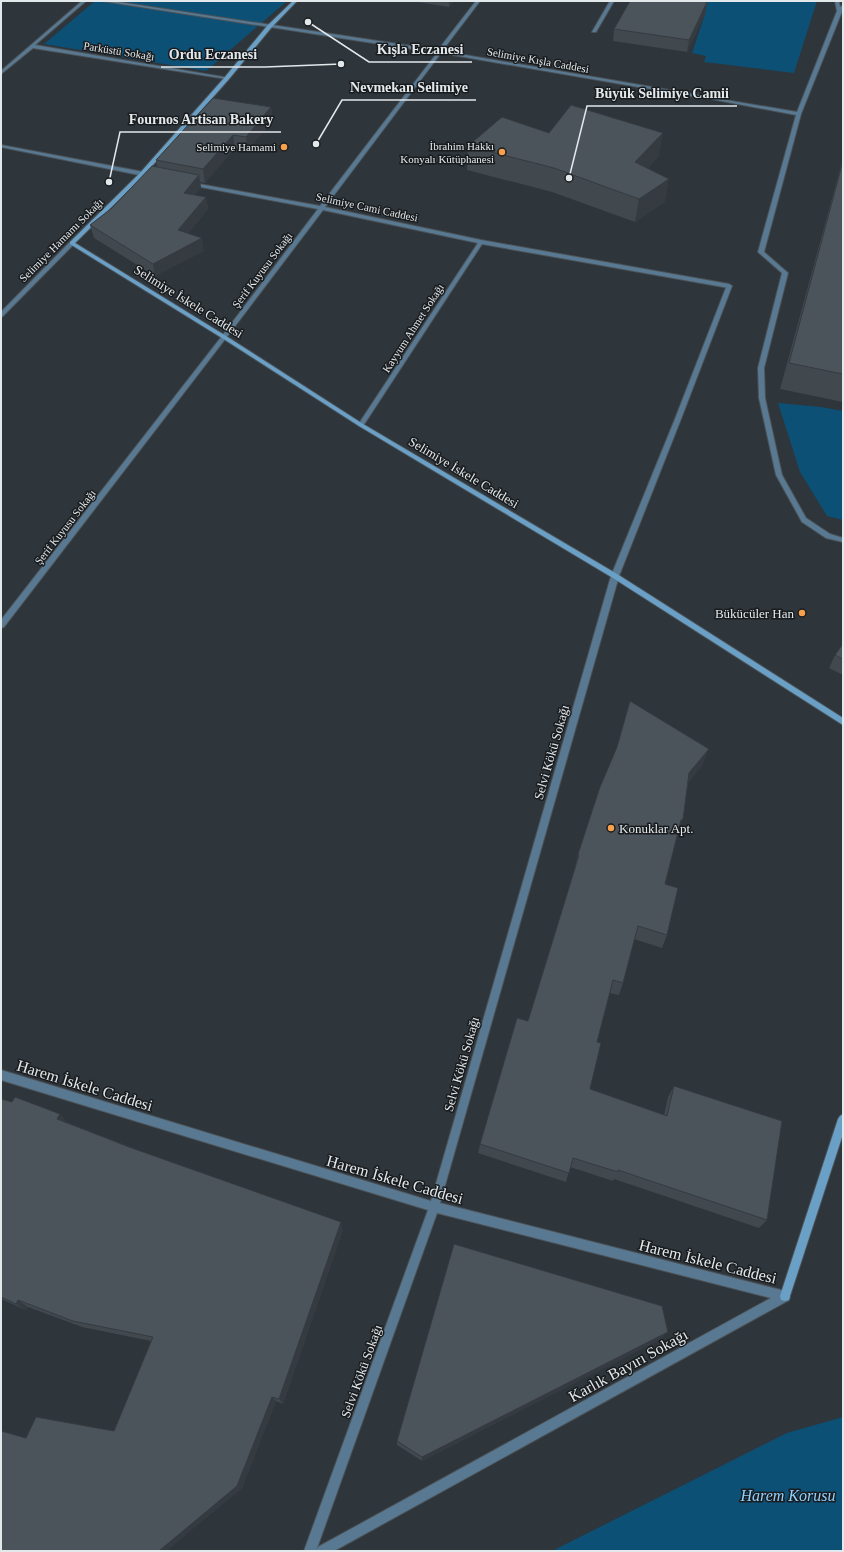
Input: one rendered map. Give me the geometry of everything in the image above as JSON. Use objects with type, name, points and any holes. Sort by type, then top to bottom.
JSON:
[{"type":"street","points":[[1,73],[84,1]]},
{"type":"street","name":"Selimiye Kışla Caddesi","points":[[104,1],[440,52],[799,114]]},
{"type":"street","name":"Selimiye Hamamı Sokağı","points":[[1,315],[142,174],[227,78],[269,27],[295,1]]},
{"type":"street","name":"Şerif Kuyusu Sokağı","points":[[1,625],[224,337],[478,1]]},
{"type":"street","points":[[594,31],[612,1]]},
{"type":"street","points":[[837,1],[839,11]]},
{"type":"street","points":[[843,6],[839,11],[799,114],[761,252],[785,273],[761,368],[762,398],[779,475],[804,520],[828,536],[843,540]]},
{"type":"street","name":"Parküstü Sokağı","points":[[31,46],[227,78]]},
{"type":"street","points":[[1,146],[158,177]]},
{"type":"street","name":"Selimiye Cami Caddesi","points":[[181,181],[322,208],[481,242],[729,286]]},
{"type":"street","name":"Kayyum Ahmet Sokağı","points":[[361,425],[481,242]]},
{"type":"street","name":"Selimiye İskele Caddesi","points":[[72,243],[224,337],[361,425],[615,576],[843,722]]},
{"type":"street","name":"Selvi Kökü Sokağı","points":[[310,1551],[434,1207],[615,576],[729,286]]},
{"type":"street","name":"Harem İskele Caddesi","points":[[1,1075],[434,1207],[785,1296]]},
{"type":"street","points":[[785,1296],[843,1119]]},
{"type":"street","name":"Karlık Bayırı Sokağı","points":[[322,1551],[785,1296]]},
{"type":"green space","points":[[95,1],[287,1],[206,71],[44,44]]},
{"type":"green space","points":[[689,1],[817,1],[794,73],[704,62],[706,56],[692,53],[706,11],[686,8]]},
{"type":"green space","points":[[778,403],[821,407],[843,411],[843,520],[827,516],[800,472]]},
{"type":"green space","name":"Harem Korusu","points":[[843,1417],[843,1551],[552,1551],[787,1433]]},
{"type":"building","points":[[630,1],[707,2],[689,40],[614,29]]},
{"type":"building","points":[[213,98],[271,107],[246,137],[233,135],[203,169],[156,160]]},
{"type":"building","points":[[571,105],[663,133],[635,162],[669,179],[639,199],[554,168],[468,146],[502,117],[549,133]]},
{"type":"building","points":[[843,161],[843,374],[789,363]]},
{"type":"building","points":[[152,166],[199,175],[184,193],[206,197],[178,230],[202,238],[153,264],[90,225],[112,208]]},
{"type":"building","points":[[843,644],[843,659],[835,655]]},
{"type":"building","points":[[630,701],[709,749],[689,773],[683,819],[681,820],[665,884],[678,888],[667,935],[638,926],[623,983],[613,980],[597,1042],[601,1043],[590,1089],[667,1116],[674,1086],[782,1121],[767,1220],[618,1170],[618,1172],[573,1158],[569,1173],[480,1144],[517,1018],[528,1021],[579,855],[578,854],[600,787],[617,747]]},
{"type":"building","points":[[15,1097],[60,1114],[57,1119],[129,1147],[341,1222],[279,1399],[272,1397],[237,1486],[159,1551],[1,1551],[1,1431],[26,1438],[36,1417],[114,1431],[153,1337],[73,1321],[18,1300],[16,1304],[1,1297],[1,1099],[12,1102]]},
{"type":"building","points":[[454,1244],[662,1306],[668,1332],[422,1457],[397,1441]]},
{"type":"place","name":"Kışla Eczanesi","points":[[308,22]]},
{"type":"place","name":"Ordu Eczanesi","points":[[341,64]]},
{"type":"place","name":"Nevmekan Selimiye","points":[[316,144]]},
{"type":"place","name":"Selimiye Hamami","points":[[284,147]]},
{"type":"place","name":"İbrahim Hakkı Konyalı Kütüphanesi","points":[[502,152]]},
{"type":"place","name":"Büyük Selimiye Camii","points":[[569,178]]},
{"type":"place","name":"Fournos Artisan Bakery","points":[[109,182]]},
{"type":"place","name":"Bükücüler Han","points":[[802,613]]},
{"type":"place","name":"Konuklar Apt.","points":[[611,828]]}]
